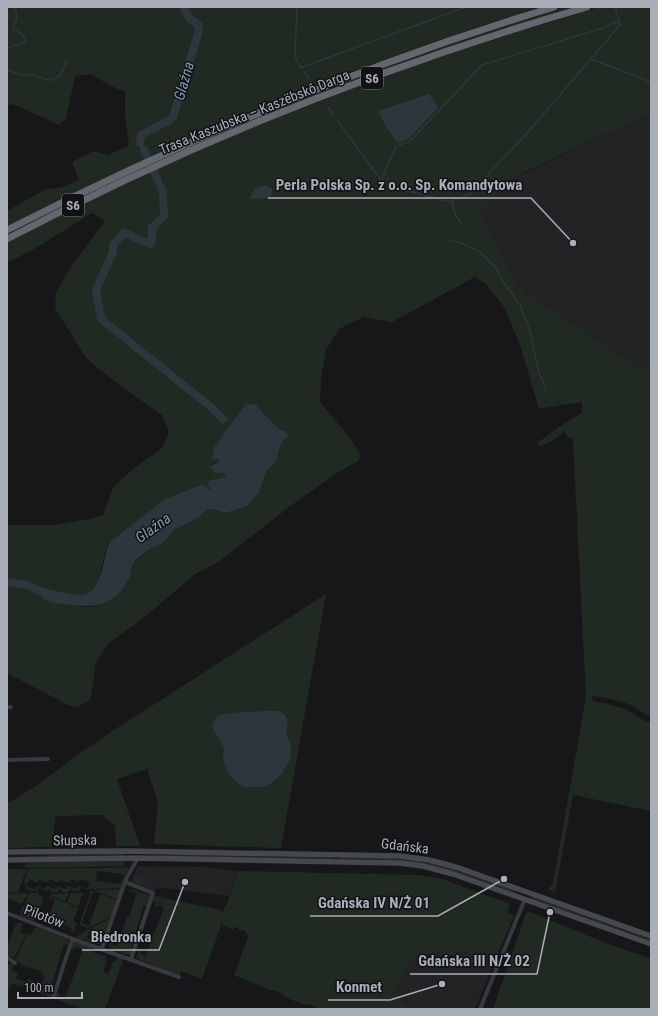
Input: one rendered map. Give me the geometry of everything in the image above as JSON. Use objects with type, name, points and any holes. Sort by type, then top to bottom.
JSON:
[{"type":"highway","name":"Trasa Kaszubska – Kaszëbskô Darga","points":[[7,230],[138,170],[224,127],[332,83],[435,46],[554,7]]},
{"type":"highway","name":"Trasa Kaszubska – Kaszëbskô Darga","points":[[161,159],[368,79],[441,53],[587,7]]},
{"type":"highway","name":"Trasa Kaszubska – Kaszëbskô Darga","points":[[7,239],[138,170]]},
{"type":"main road","name":"Słupska","points":[[7,852],[143,851]]},
{"type":"main road","name":"Gdańska","points":[[143,851],[379,855],[429,860],[456,867],[651,936]]},
{"type":"main road","name":"Słupska","points":[[7,860],[146,858]]},
{"type":"main road","name":"Gdańska","points":[[146,858],[400,863],[423,866],[453,874],[651,944]]},
{"type":"main road","points":[[617,932],[643,933]]},
{"type":"street","points":[[7,760],[48,758]]},
{"type":"street","points":[[102,948],[127,878],[138,858]]},
{"type":"street","points":[[127,878],[127,883],[153,893],[131,959]]},
{"type":"street","points":[[480,1009],[525,899]]},
{"type":"street","name":"Pilotów","points":[[7,914],[179,977]]},
{"type":"street","name":"Pilotów","points":[[54,995],[62,972],[62,967],[73,939]]},
{"type":"street","points":[[7,957],[15,963]]},
{"type":"shaded area","points":[[7,7],[539,7],[330,79],[180,143],[64,197],[7,226],[7,211],[44,190],[62,187],[79,180],[72,162],[94,151],[108,155],[129,146],[125,114],[125,91],[117,89],[90,74],[75,76],[66,119],[59,125],[13,104],[7,106]]},
{"type":"shaded area","points":[[563,7],[573,7],[424,55],[338,87],[164,158],[163,156],[403,60]]},
{"type":"shaded area","points":[[599,7],[651,7],[651,114],[520,174],[480,213],[504,258],[512,277],[528,294],[644,370],[651,365],[651,716],[643,713],[631,705],[617,700],[593,696],[592,700],[624,709],[642,719],[651,722],[651,811],[573,795],[555,892],[548,889],[553,884],[586,697],[573,439],[565,435],[565,431],[557,438],[540,446],[537,443],[582,413],[583,406],[581,402],[539,409],[520,345],[504,307],[486,284],[475,277],[392,322],[364,317],[339,329],[326,350],[321,378],[320,402],[350,438],[361,455],[358,461],[340,471],[289,507],[217,563],[195,574],[146,616],[108,644],[96,662],[91,697],[88,702],[84,702],[77,707],[70,706],[7,673],[7,525],[56,525],[103,515],[114,486],[136,467],[161,449],[169,433],[162,415],[119,385],[86,358],[55,308],[56,292],[71,267],[105,221],[92,213],[36,248],[7,263],[7,243],[94,198],[158,168],[351,88],[421,63]],"holes":[[[243,408],[262,411],[276,426],[284,430],[284,439],[280,446],[276,461],[266,472],[260,491],[225,513],[208,509],[198,518],[171,532],[164,542],[152,546],[133,564],[131,572],[113,599],[96,606],[88,607],[49,602],[88,594],[94,590],[98,583],[107,545],[165,499],[201,484],[209,490],[210,488],[208,481],[225,477],[226,474],[215,473],[211,464],[219,462],[219,458],[213,459],[214,447]]]},
{"type":"shaded area","points":[[651,114],[651,365],[644,370],[528,294],[512,277],[504,258],[480,213],[520,175]]},
{"type":"shaded area","points":[[136,169],[137,172],[7,236],[7,232]]},
{"type":"shaded area","points":[[326,594],[281,848],[154,844],[158,802],[147,769],[117,779],[141,846],[116,846],[115,825],[102,815],[56,816],[51,847],[7,848],[7,804],[39,784],[114,730]]},
{"type":"shaded area","points":[[123,854],[123,856],[7,858],[7,857]]},
{"type":"shaded area","points":[[189,854],[334,856],[334,859],[145,856]]},
{"type":"shaded area","points":[[340,856],[380,857],[431,863],[468,873],[516,890],[515,893],[463,875],[387,860],[340,859]]},
{"type":"shaded area","points":[[123,861],[124,866],[23,867],[23,865],[31,863]]},
{"type":"shaded area","points":[[138,866],[202,867],[238,871],[229,896],[157,887],[154,893],[129,885]]},
{"type":"shaded area","points":[[130,867],[124,876],[123,874],[97,871],[96,881],[120,884],[122,880],[123,882],[121,888],[87,889],[90,882],[80,879],[79,882],[70,879],[69,883],[60,880],[58,883],[50,879],[48,883],[39,880],[37,883],[29,879],[26,886],[35,890],[36,886],[45,889],[47,886],[56,889],[57,886],[66,889],[68,886],[77,889],[78,886],[81,887],[79,891],[72,891],[71,888],[69,892],[62,892],[61,888],[58,892],[51,892],[51,888],[48,891],[39,888],[37,891],[30,891],[30,888],[28,892],[24,881],[28,869],[95,868],[96,870],[96,868]]},
{"type":"shaded area","points":[[7,869],[27,869],[18,892],[7,893]]},
{"type":"shaded area","points":[[238,871],[419,875],[442,879],[510,904],[508,912],[514,916],[495,961],[493,962],[463,951],[452,956],[432,954],[412,958],[396,989],[401,1001],[411,1009],[316,1009],[316,1006],[303,1004],[284,997],[282,993],[270,990],[234,975],[249,935],[246,934],[246,931],[239,930],[239,928],[234,927],[233,930],[222,925],[223,915],[221,926],[202,979],[181,971],[179,975],[136,958],[139,951],[141,951],[140,954],[146,956],[164,908],[158,905],[157,908],[155,907],[156,903],[168,906],[153,901],[155,896],[221,910],[224,914],[224,907],[227,904]]},
{"type":"shaded area","points":[[136,877],[145,878],[146,882],[137,883],[132,880]]},
{"type":"shaded area","points":[[121,889],[117,899],[92,890]]},
{"type":"shaded area","points":[[131,889],[150,895],[147,906],[144,905],[131,947],[133,949],[131,954],[128,955],[110,949],[109,946],[111,940],[113,940],[111,945],[117,946],[127,917],[129,917],[137,893],[131,890],[129,893]]},
{"type":"shaded area","points":[[91,891],[93,891],[82,923],[89,926],[100,894],[117,900],[111,917],[88,928],[79,925],[81,924],[80,923]]},
{"type":"shaded area","points":[[26,893],[27,895],[22,904],[7,898],[8,894]]},
{"type":"shaded area","points":[[31,893],[39,893],[39,895],[42,896],[43,900],[39,911],[24,905],[28,895]]},
{"type":"shaded area","points":[[69,893],[65,901],[49,895],[51,894]]},
{"type":"shaded area","points":[[71,893],[83,893],[78,907],[67,902]]},
{"type":"shaded area","points":[[49,896],[78,908],[73,921],[77,923],[73,933],[71,932],[72,928],[56,921],[53,928],[51,927],[53,918],[49,916],[55,900],[48,897]]},
{"type":"shaded area","points":[[531,896],[651,938],[651,941],[531,899]]},
{"type":"shaded area","points":[[23,906],[39,912],[35,921],[20,915]]},
{"type":"shaded area","points":[[527,911],[606,943],[651,959],[651,1009],[493,1009]]},
{"type":"shaded area","points":[[111,918],[105,934],[90,929]]},
{"type":"shaded area","points":[[19,922],[23,924],[20,932],[26,934],[14,958],[7,955],[7,947],[16,924]]},
{"type":"shaded area","points":[[35,927],[69,940],[68,945],[64,945],[49,993],[56,996],[57,993],[60,994],[59,997],[65,999],[83,950],[76,947],[75,950],[71,948],[74,941],[92,947],[92,952],[106,956],[105,959],[107,960],[103,972],[108,974],[113,962],[117,960],[118,956],[124,958],[105,1009],[83,1009],[12,983],[10,989],[7,988],[7,963],[10,965],[11,962],[14,964],[12,970],[18,973],[16,978],[26,982],[28,979],[37,983],[36,985],[41,986],[45,976],[41,974],[42,972],[28,967],[27,968],[15,960],[27,934],[31,934]]},
{"type":"shaded area","points":[[88,929],[97,932],[96,935],[88,932],[87,938],[100,943],[103,941],[101,945],[76,937]]},
{"type":"shaded area","points":[[463,951],[493,962],[495,961],[475,1009],[411,1009],[400,1001],[396,989],[412,958],[434,954],[444,954],[452,957]]},
{"type":"water","points":[[429,94],[438,108],[408,139],[398,143],[386,127],[378,111]]},
{"type":"water","points":[[266,185],[272,189],[272,194],[269,198],[249,199],[254,189]]},
{"type":"water","points":[[247,404],[256,405],[276,426],[287,433],[288,437],[284,439],[280,446],[276,461],[266,472],[260,491],[247,506],[225,513],[208,509],[198,518],[174,530],[164,542],[158,546],[152,547],[136,561],[132,566],[129,578],[119,593],[104,603],[85,606],[52,603],[43,598],[41,594],[42,591],[47,589],[78,595],[91,591],[96,585],[100,576],[107,547],[112,540],[165,499],[202,484],[209,490],[210,488],[207,481],[225,477],[226,474],[215,473],[210,466],[219,462],[218,458],[212,460],[214,447]]},
{"type":"water","points":[[278,711],[285,715],[288,720],[286,733],[291,745],[291,757],[282,774],[270,784],[263,787],[246,787],[239,784],[228,773],[223,761],[224,748],[212,727],[213,722],[218,715],[242,712]]},
{"type":"waterway","points":[[7,48],[25,42],[24,36],[13,27],[17,17],[14,7]]},
{"type":"waterway","name":"Glaźna","points":[[140,143],[141,135],[173,117],[198,34],[199,25],[190,19],[183,7]]},
{"type":"waterway","points":[[297,7],[295,56],[301,68]]},
{"type":"waterway","points":[[300,68],[466,7]]},
{"type":"waterway","points":[[615,7],[617,14]]},
{"type":"waterway","points":[[337,120],[381,180],[390,186],[449,202],[470,194],[528,132],[620,25],[618,17]]},
{"type":"waterway","points":[[382,179],[396,146],[409,142],[482,65],[606,27],[619,21]]},
{"type":"waterway","points":[[591,59],[651,82]]},
{"type":"waterway","points":[[7,70],[22,75],[35,75],[46,80],[52,80],[60,76],[67,60]]},
{"type":"waterway","points":[[304,72],[309,79]]},
{"type":"waterway","points":[[328,107],[333,115]]},
{"type":"waterway","name":"Glaźna","points":[[144,150],[158,181]]},
{"type":"waterway","name":"Glaźna","points":[[161,187],[163,193],[164,216],[152,228],[151,244],[124,233],[113,245],[113,252],[96,290],[101,319],[212,408],[223,419]]},
{"type":"waterway","points":[[452,201],[455,213],[462,224]]},
{"type":"waterway","points":[[449,240],[461,243],[480,252],[496,268],[502,280],[520,305],[529,328],[539,372],[546,390]]},
{"type":"waterway","name":"Glaźna","points":[[7,582],[27,585],[52,595]]},
{"type":"place","name":"Perla Polska Sp. z o.o. Sp. Komandytowa","points":[[573,243]]},
{"type":"place","name":"Gdańska IV N/Ż 01","points":[[504,879]]},
{"type":"place","name":"Biedronka","points":[[185,882]]},
{"type":"place","name":"Gdańska III N/Ż 02","points":[[550,912]]},
{"type":"place","name":"Konmet","points":[[442,984]]}]
